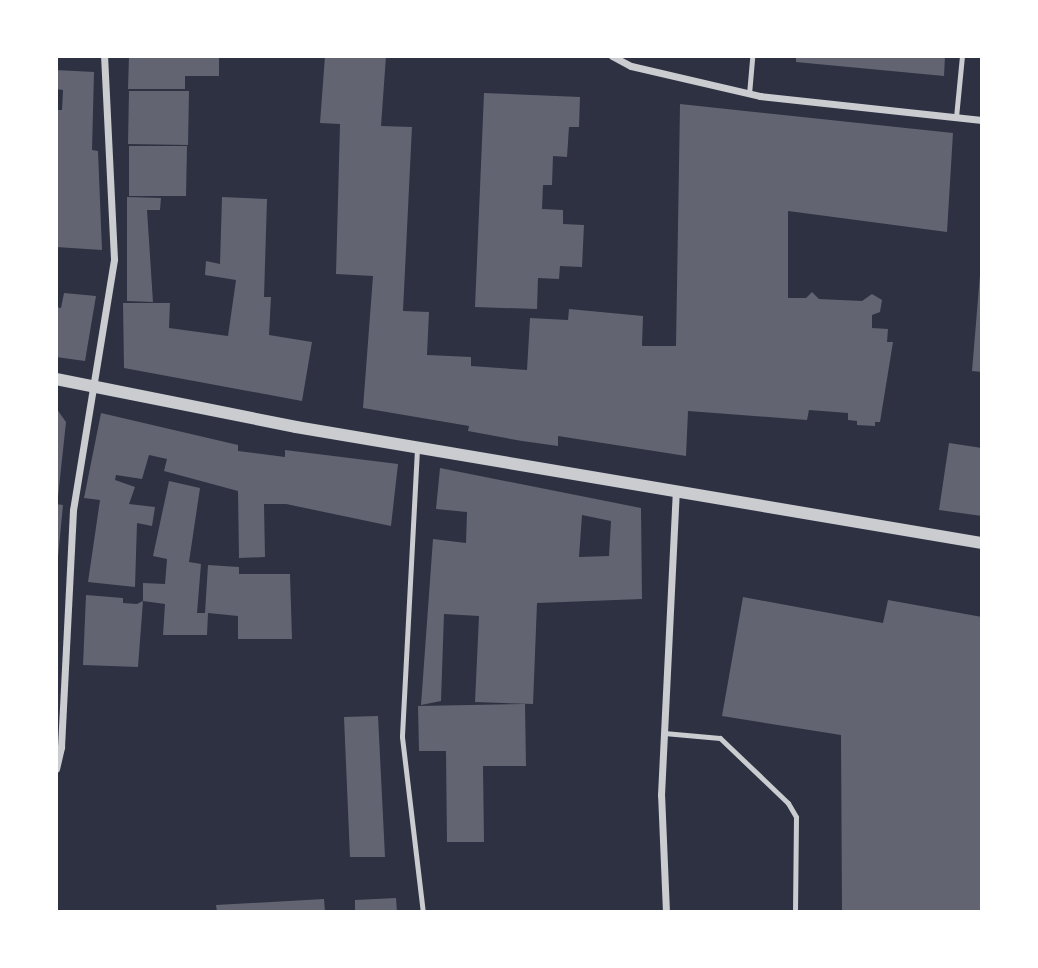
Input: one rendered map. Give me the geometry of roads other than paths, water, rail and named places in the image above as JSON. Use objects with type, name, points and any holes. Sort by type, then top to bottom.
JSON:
[{"type":"street","points":[[56,769],[61,747],[73,510],[114,259],[104,56]]},
{"type":"street","points":[[611,56],[631,66],[749,94],[982,120]]},
{"type":"street","points":[[56,379],[417,446],[676,488],[982,543]]},
{"type":"street","points":[[666,912],[661,795],[676,488]]},
{"type":"lane","points":[[749,94],[752,56]]},
{"type":"lane","points":[[956,117],[962,56]]},
{"type":"lane","points":[[417,446],[402,737],[422,912]]},
{"type":"lane","points":[[664,733],[720,738],[788,803],[796,817],[795,912]]}]
